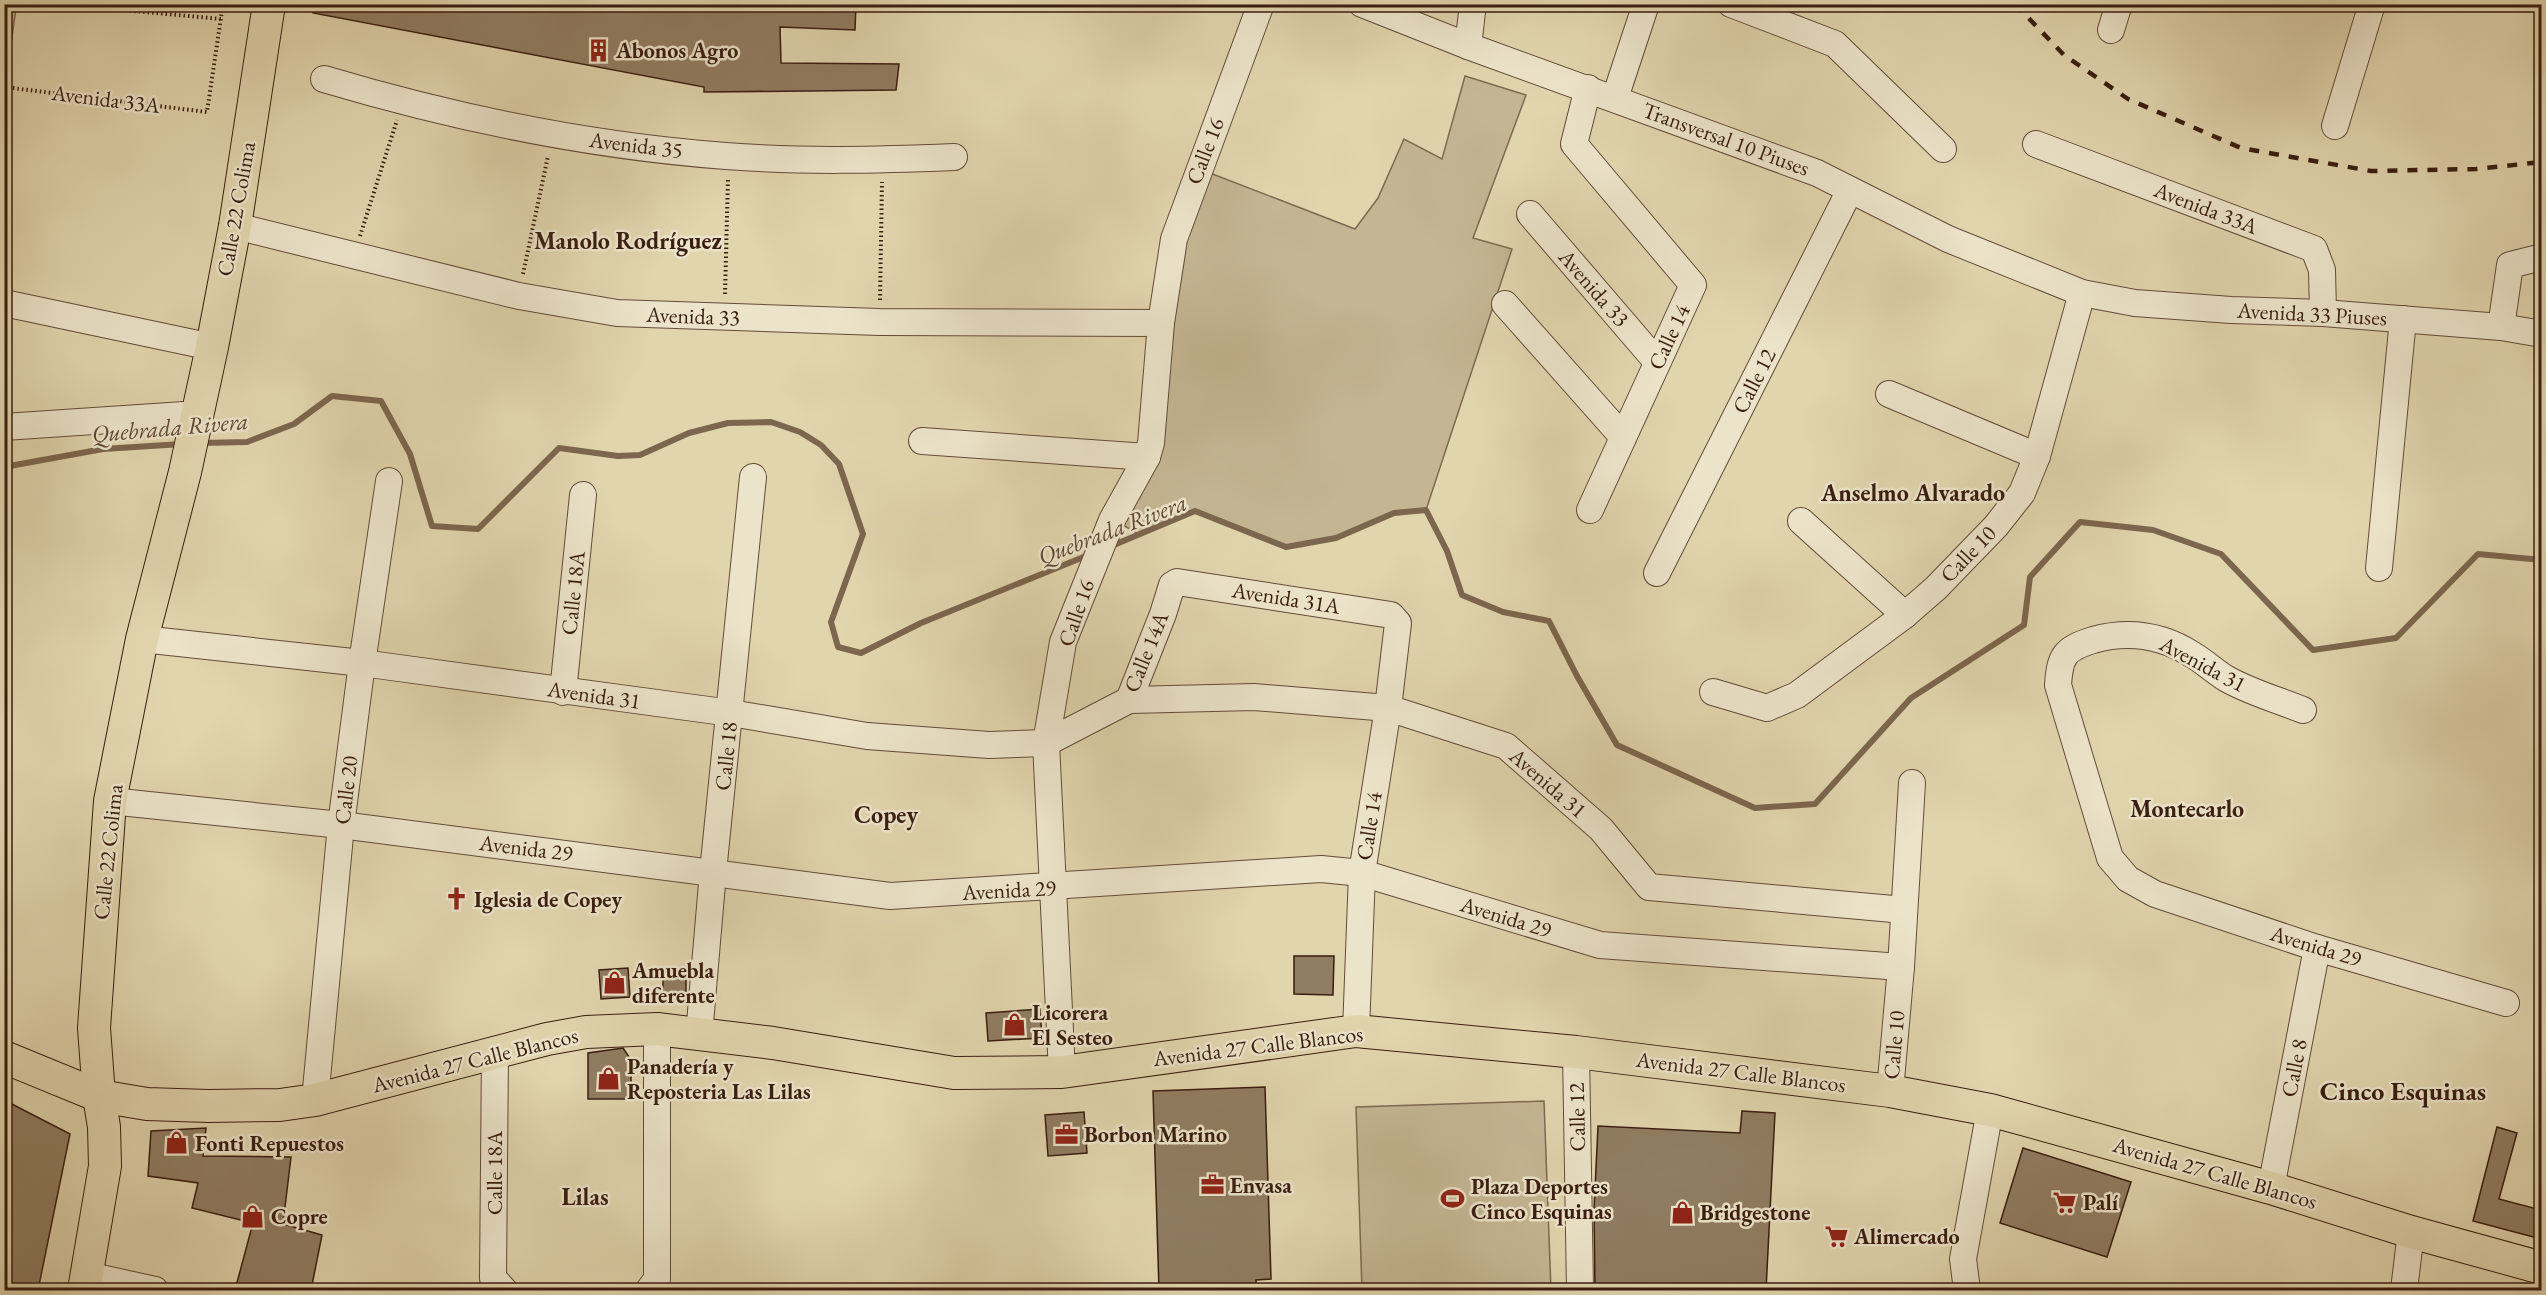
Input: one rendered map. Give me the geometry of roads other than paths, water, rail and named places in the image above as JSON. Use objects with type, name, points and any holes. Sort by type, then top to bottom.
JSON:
[{"type":"main road","name":"Calle 22 Colima","points":[[85,1282],[105,1166],[104,1127],[99,1096],[94,1028],[110,801],[142,639],[185,472],[212,347],[235,226],[269,4]]},
{"type":"main road","name":"Avenida 27 Calle Blancos","points":[[4,1057],[99,1096],[147,1104],[280,1105],[315,1100],[495,1052],[586,1032],[657,1029],[773,1043],[954,1073],[1062,1072],[1356,1031],[1576,1052],[1890,1090],[1989,1110],[2271,1188],[2411,1232],[2541,1268]]},
{"type":"street","name":"Calle 16","points":[[1062,1072],[1046,743],[1063,642],[1112,520],[1147,457],[1151,443],[1161,323],[1174,239],[1261,4]]},
{"type":"street","name":"Transversal 10 Piuses","points":[[1362,4],[1468,46],[1817,173],[1948,239],[2082,293]]},
{"type":"street","points":[[1468,46],[1473,4]]},
{"type":"street","points":[[1615,98],[1646,4]]},
{"type":"street","points":[[1731,4],[1835,44],[1943,148]]},
{"type":"street","points":[[2111,30],[2119,4]]},
{"type":"street","points":[[2335,126],[2372,4]]},
{"type":"street","name":"Avenida 35","points":[[324,79],[403,102],[552,134],[728,156],[882,160],[954,156]]},
{"type":"street","name":"Calle 14","points":[[1588,88],[1574,144],[1693,285],[1590,510]]},
{"type":"street","name":"Avenida 33A","points":[[2036,144],[2314,249],[2322,270],[2323,313]]},
{"type":"street","name":"Calle 12","points":[[1657,573],[1850,190]]},
{"type":"street","name":"Avenida 33","points":[[1530,214],[1657,362]]},
{"type":"street","name":"Avenida 33","points":[[235,226],[519,296],[617,313],[879,322],[1161,323]]},
{"type":"street","points":[[2501,327],[2510,265],[2541,257]]},
{"type":"street","name":"Avenida 33 Piuses","points":[[2082,293],[2135,303],[2403,319],[2501,327],[2541,334]]},
{"type":"street","name":"Calle 10","points":[[1713,692],[1767,708],[1797,695],[1905,615],[1936,588],[1996,526],[2022,493],[2037,456],[2082,293]]},
{"type":"street","points":[[4,303],[212,347]]},
{"type":"street","points":[[1505,304],[1623,437]]},
{"type":"street","points":[[2379,568],[2403,319]]},
{"type":"street","points":[[1889,394],[2037,456]]},
{"type":"street","points":[[4,427],[198,417]]},
{"type":"street","points":[[922,441],[1147,457]]},
{"type":"street","name":"Calle 18","points":[[699,1035],[753,477]]},
{"type":"street","name":"Calle 20","points":[[315,1100],[341,825],[389,481]]},
{"type":"street","name":"Calle 18A","points":[[563,692],[583,495]]},
{"type":"street","points":[[1800,521],[1905,615]]},
{"type":"street","name":"Avenida 31A","points":[[1172,585],[1177,582],[1388,614],[1398,623]]},
{"type":"street","name":"Calle 14A","points":[[1046,743],[1129,699],[1163,614],[1172,585]]},
{"type":"street","name":"Calle 14","points":[[1356,1031],[1362,873],[1388,708],[1398,623]]},
{"type":"street","name":"Avenida 31","points":[[2128,879],[2110,858],[2058,685],[2060,663],[2074,646],[2113,634],[2143,634],[2166,641],[2192,654],[2227,679],[2303,710]]},
{"type":"street","name":"Avenida 31","points":[[142,639],[362,663],[731,713],[867,736],[989,745],[1046,743]]},
{"type":"street","name":"Avenida 31","points":[[1129,699],[1254,697],[1388,708],[1506,746],[1601,829],[1649,887],[1904,910]]},
{"type":"street","name":"Calle 10","points":[[1890,1090],[1901,967],[1912,783]]},
{"type":"street","name":"Avenida 29","points":[[110,801],[341,825],[890,896],[1053,888],[1321,869],[1362,873],[1600,945],[1901,967]]},
{"type":"street","name":"Avenida 29","points":[[2128,879],[2155,894],[2318,948],[2506,1002]]},
{"type":"street","name":"Calle 8","points":[[2271,1188],[2318,948]]},
{"type":"street","points":[[649,1290],[657,1279],[657,1029]]},
{"type":"street","name":"Calle 18A","points":[[495,1052],[494,1278],[504,1290]]},
{"type":"street","name":"Calle 12","points":[[1576,1052],[1580,1290]]},
{"type":"street","points":[[1967,1290],[1963,1259],[1989,1110]]},
{"type":"street","points":[[2404,1290],[2411,1232]]},
{"type":"street","points":[[85,1282],[155,1290]]},
{"type":"waterway","name":"Quebrada Rivera","points":[[201,443],[247,442],[294,424],[332,396],[381,401],[410,454],[432,526],[478,529],[559,448],[618,456],[640,455],[689,433],[728,423],[771,422],[800,432],[821,445],[839,464],[863,534],[831,622],[838,647],[861,653],[921,623],[1091,554]]},
{"type":"waterway","name":"Quebrada Rivera","points":[[4,467],[103,449],[182,444]]},
{"type":"waterway","name":"Quebrada Rivera","points":[[1109,547],[1195,511],[1286,547],[1336,538],[1394,513],[1426,510],[1447,551],[1462,595],[1503,612],[1549,621],[1577,676],[1617,745],[1755,808],[1815,804],[1911,698],[2024,625],[2030,577],[2080,522],[2153,530],[2221,554],[2313,650],[2396,638],[2478,554],[2542,560]]},
{"type":"railway","points":[[2015,4],[2064,55],[2128,99],[2241,148],[2371,171],[2476,169],[2542,162]]},
{"type":"place","name":"Abonos Agro","points":[[598,50]]},
{"type":"place","name":"Iglesia de Copey","points":[[456,899]]},
{"type":"place","name":"Amuebla diferente","points":[[614,983]]},
{"type":"place","name":"Licorera El Sesteo","points":[[1014,1025]]},
{"type":"place","name":"Panadería y Reposteria Las Lilas","points":[[609,1079]]},
{"type":"place","name":"Borbon Marino","points":[[1066,1134]]},
{"type":"place","name":"Fonti Repuestos","points":[[177,1143]]},
{"type":"place","name":"Envasa","points":[[1212,1185]]},
{"type":"place","name":"Plaza Deportes Cinco Esquinas","points":[[1453,1199]]},
{"type":"place","name":"Palí","points":[[2065,1202]]},
{"type":"place","name":"Bridgestone","points":[[1682,1212]]},
{"type":"place","name":"Copre","points":[[253,1216]]},
{"type":"place","name":"Alimercado","points":[[1836,1236]]},
{"type":"district","name":"Manolo Rodríguez","points":[[628,240]]},
{"type":"district","name":"Anselmo Alvarado","points":[[1913,492]]},
{"type":"district","name":"Montecarlo","points":[[2187,808]]},
{"type":"district","name":"Copey","points":[[886,814]]},
{"type":"district","name":"Cinco Esquinas","points":[[2403,1091]]},
{"type":"district","name":"Lilas","points":[[585,1196]]}]
